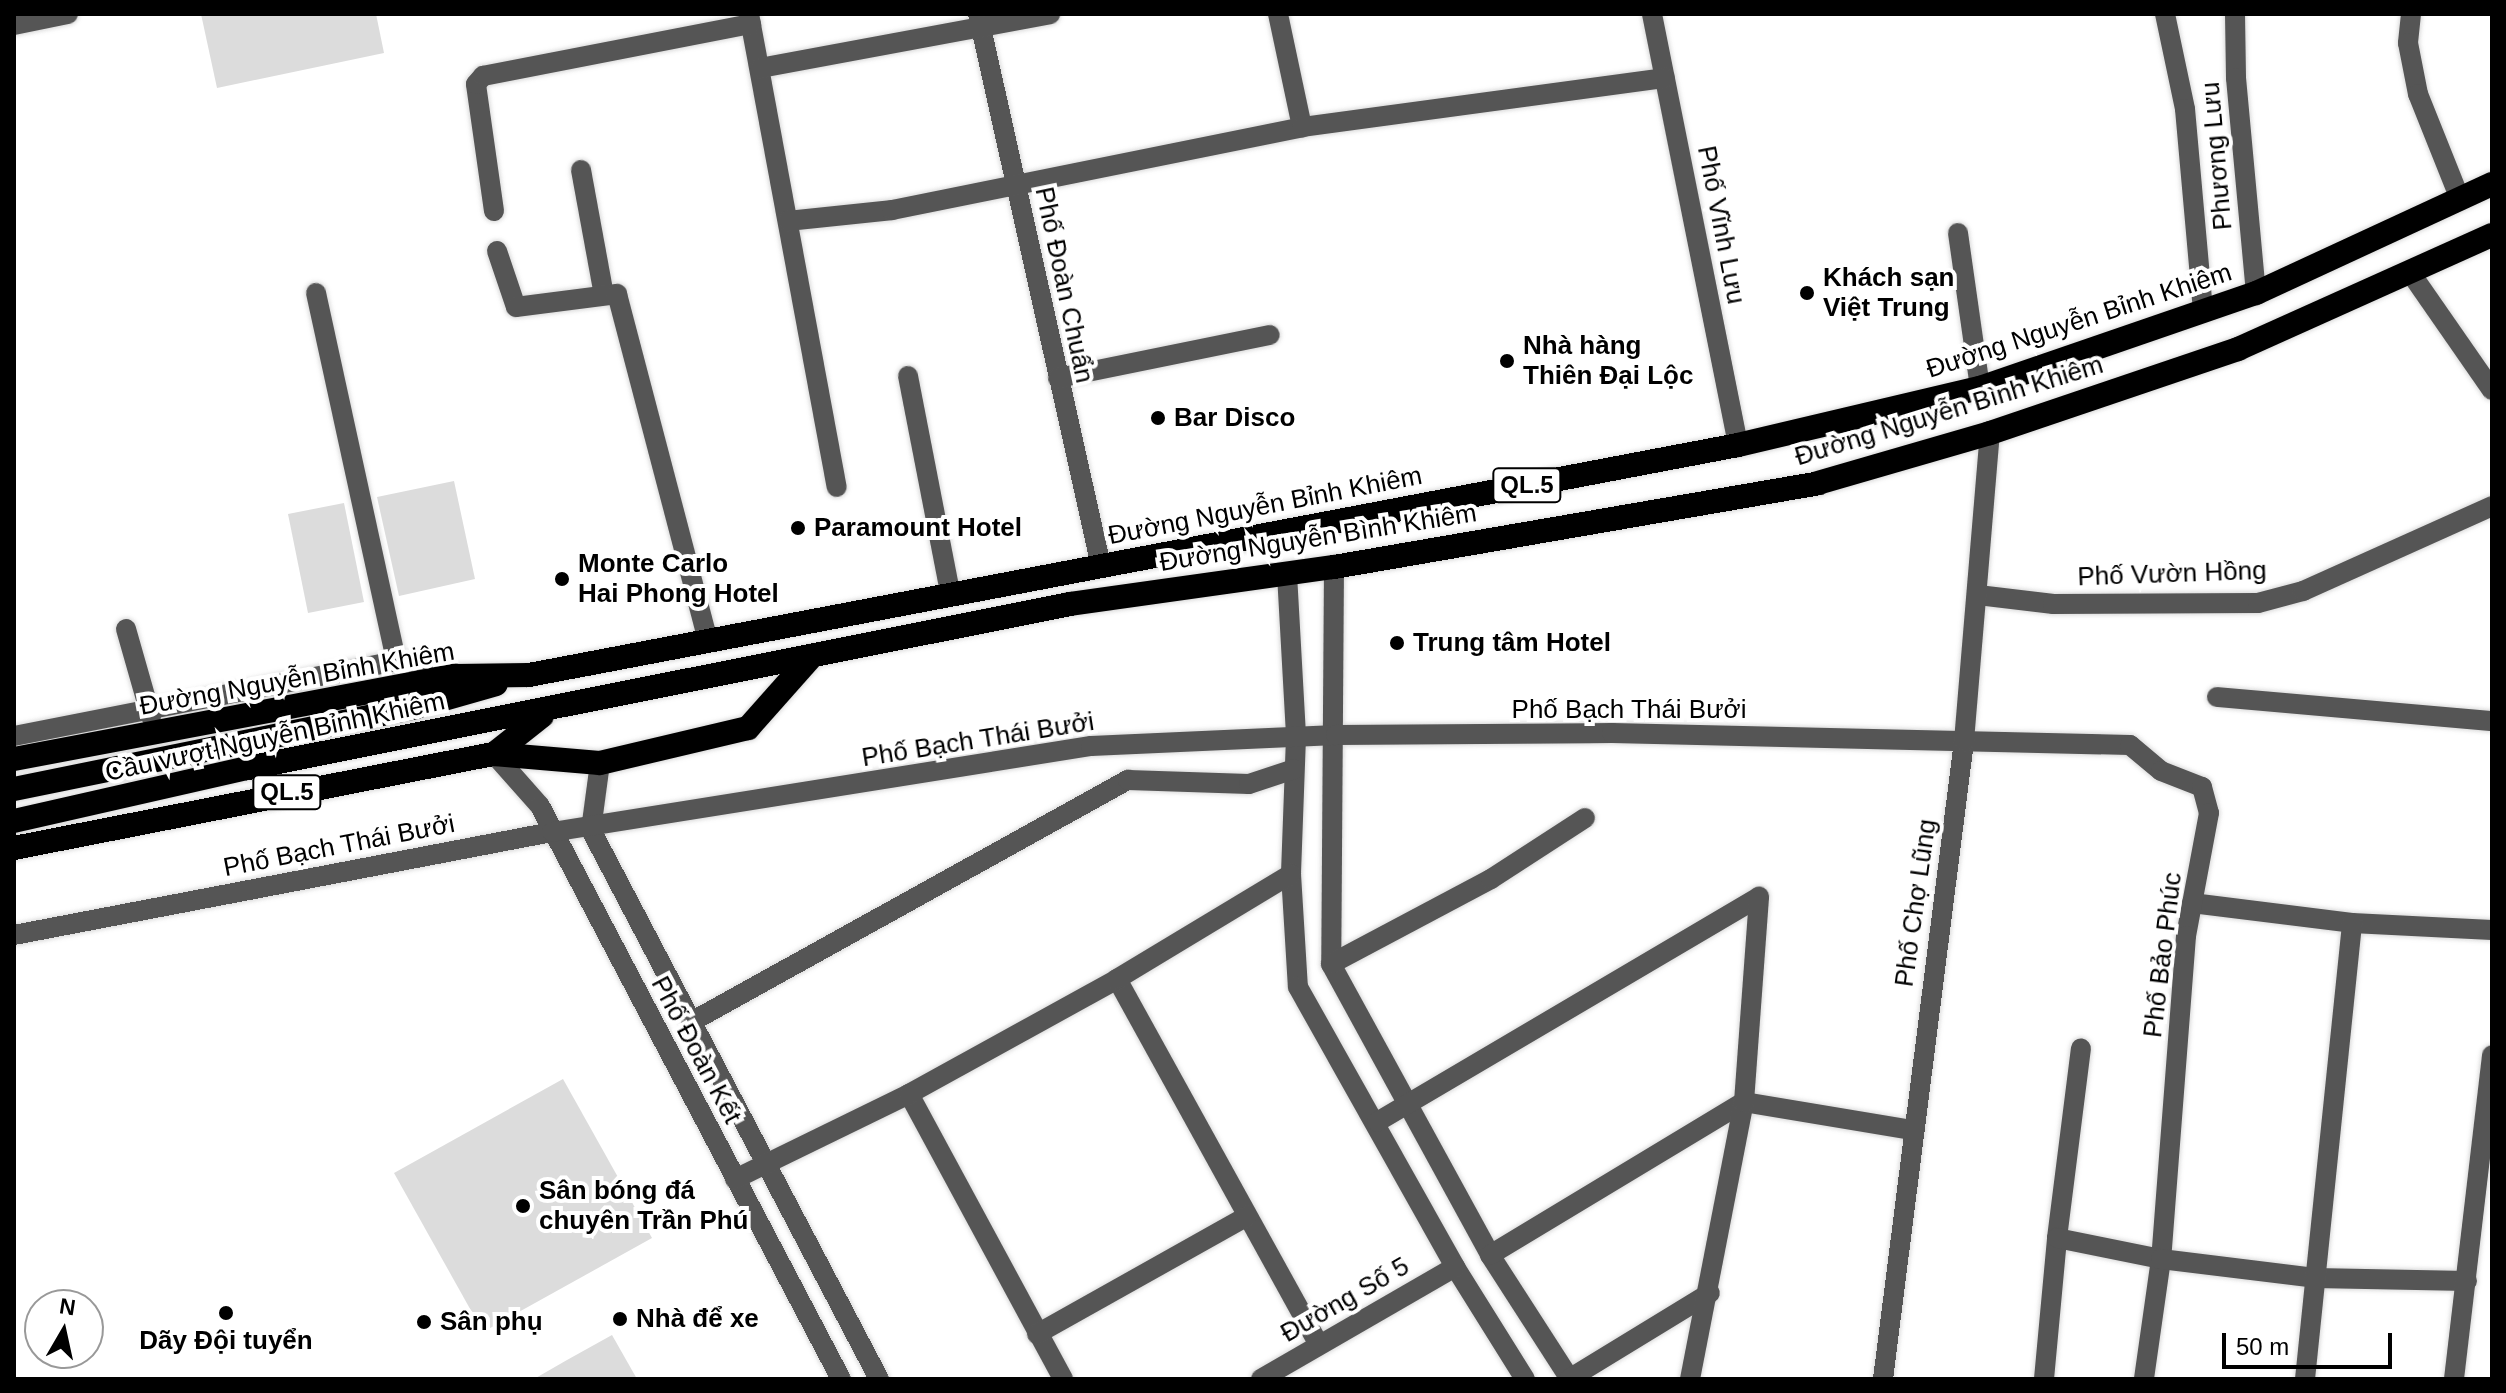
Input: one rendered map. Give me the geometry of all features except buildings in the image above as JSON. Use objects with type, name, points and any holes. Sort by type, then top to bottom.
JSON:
[{"type":"highway","name":"Đường Nguyễn Bỉnh Khiêm","points":[[14,759],[455,676],[529,675],[707,638],[1738,445],[1980,388],[2256,293],[2492,184]]},
{"type":"highway","name":"Đường Nguyễn Bình Khiêm","points":[[547,712],[1070,604],[1334,567],[1818,483],[1990,433],[2238,349],[2412,275],[2492,235]]},
{"type":"highway","points":[[494,754],[600,763],[748,728],[812,656]]},
{"type":"highway","name":"Cầu vượt Nguyễn Bỉnh Khiêm","points":[[14,789],[416,707],[529,675]]},
{"type":"highway","name":"Cầu vượt Nguyễn Bỉnh Khiêm","points":[[14,821],[248,768],[547,712]]},
{"type":"highway","name":"QL.5","points":[[14,848],[494,754],[547,712]]},
{"type":"street","points":[[14,25],[68,14]]},
{"type":"street","points":[[760,68],[980,21],[1050,14]]},
{"type":"street","points":[[1278,14],[1302,127]]},
{"type":"street","name":"Phố Vĩnh Lưu","points":[[1652,14],[1738,445]]},
{"type":"street","points":[[2165,14],[2185,109],[2203,311]]},
{"type":"street","name":"Phương Lưu","points":[[2235,14],[2236,78],[2256,293]]},
{"type":"street","points":[[2411,14],[2408,43],[2418,94],[2460,199]]},
{"type":"street","points":[[494,211],[476,84],[483,76],[750,19],[837,487]]},
{"type":"street","name":"Phố Đoàn Chuẩn","points":[[980,21],[1101,566]]},
{"type":"street","points":[[788,221],[892,210],[1302,127],[1665,78]]},
{"type":"street","points":[[581,170],[604,295]]},
{"type":"street","points":[[1958,233],[1980,388]]},
{"type":"street","points":[[497,251],[516,307],[617,294],[707,638]]},
{"type":"street","points":[[2412,275],[2492,390]]},
{"type":"street","points":[[316,293],[396,661]]},
{"type":"street","points":[[1058,378],[1270,335]]},
{"type":"street","points":[[908,376],[950,593]]},
{"type":"street","name":"Phố Chợ Lũng","points":[[1883,1379],[1912,1130],[1964,741],[1990,433]]},
{"type":"street","name":"Phố Vườn Hồng","points":[[1978,595],[2053,604],[2258,603],[2303,591],[2492,506]]},
{"type":"street","points":[[1334,567],[1336,735],[1331,964],[1490,1255],[1569,1379],[1710,1293]]},
{"type":"street","points":[[1287,574],[1296,737],[1291,874],[1298,987],[1377,1122],[1455,1267],[1525,1379]]},
{"type":"street","points":[[126,629],[155,733]]},
{"type":"street","points":[[14,736],[148,707],[396,661],[430,662],[455,676]]},
{"type":"street","points":[[2217,697],[2492,721]]},
{"type":"street","name":"Phố Bạch Thái Bưởi","points":[[14,935],[552,832],[591,830],[1091,746],[1336,735],[1612,733],[1964,741]]},
{"type":"street","name":"Phố Bảo Phúc","points":[[1964,741],[2130,745],[2161,771],[2202,787],[2209,813],[2192,903],[2161,1259],[2144,1379]]},
{"type":"street","name":"Phố Đoàn Kết","points":[[494,754],[540,806],[841,1379]]},
{"type":"street","points":[[591,830],[600,763]]},
{"type":"street","points":[[691,1022],[1128,780],[1249,784],[1294,769]]},
{"type":"street","points":[[1331,964],[1491,879],[1585,818]]},
{"type":"street","name":"Phố Đoàn Kết","points":[[591,830],[879,1379]]},
{"type":"street","points":[[735,1179],[909,1094],[1117,979],[1291,874]]},
{"type":"street","points":[[1377,1122],[1759,897],[1744,1102],[1710,1293],[1690,1379]]},
{"type":"street","points":[[2192,903],[2352,923],[2492,930]]},
{"type":"street","points":[[2305,1379],[2352,923]]},
{"type":"street","points":[[1117,979],[1319,1345]]},
{"type":"street","points":[[2044,1379],[2057,1238],[2081,1049]]},
{"type":"street","points":[[2454,1379],[2492,1055]]},
{"type":"street","points":[[909,1094],[1063,1379]]},
{"type":"street","points":[[1490,1255],[1744,1102],[1912,1130]]},
{"type":"street","points":[[1037,1334],[1247,1216]]},
{"type":"street","points":[[2057,1238],[2161,1259],[2315,1278],[2467,1281]]},
{"type":"street","name":"Đường Số 5","points":[[1261,1379],[1455,1267]]},
{"type":"shaded area","points":[[201,14],[376,14],[384,53],[217,88]]},
{"type":"shaded area","points":[[454,481],[475,579],[399,596],[377,497]]},
{"type":"shaded area","points":[[344,503],[364,602],[308,613],[288,514]]},
{"type":"shaded area","name":"Sân bóng đá chuyên Trần Phú","points":[[563,1079],[652,1238],[483,1332],[394,1173]]},
{"type":"shaded area","points":[[612,1335],[637,1379],[534,1379],[567,1360]]},
{"type":"place","name":"Khách sạn Việt Trung","points":[[1807,293]]},
{"type":"place","name":"Nhà hàng Thiên Đại Lộc","points":[[1507,361]]},
{"type":"place","name":"Bar Disco","points":[[1158,418]]},
{"type":"place","name":"Paramount Hotel","points":[[798,528]]},
{"type":"place","name":"Monte Carlo Hai Phong Hotel","points":[[562,579]]},
{"type":"place","name":"Trung tâm Hotel","points":[[1397,643]]},
{"type":"place","name":"Sân bóng đá chuyên Trần Phú","points":[[523,1206]]},
{"type":"place","name":"Dãy Đội tuyển","points":[[226,1313]]},
{"type":"place","name":"Nhà để xe","points":[[620,1319]]},
{"type":"place","name":"Sân phụ","points":[[424,1322]]}]
